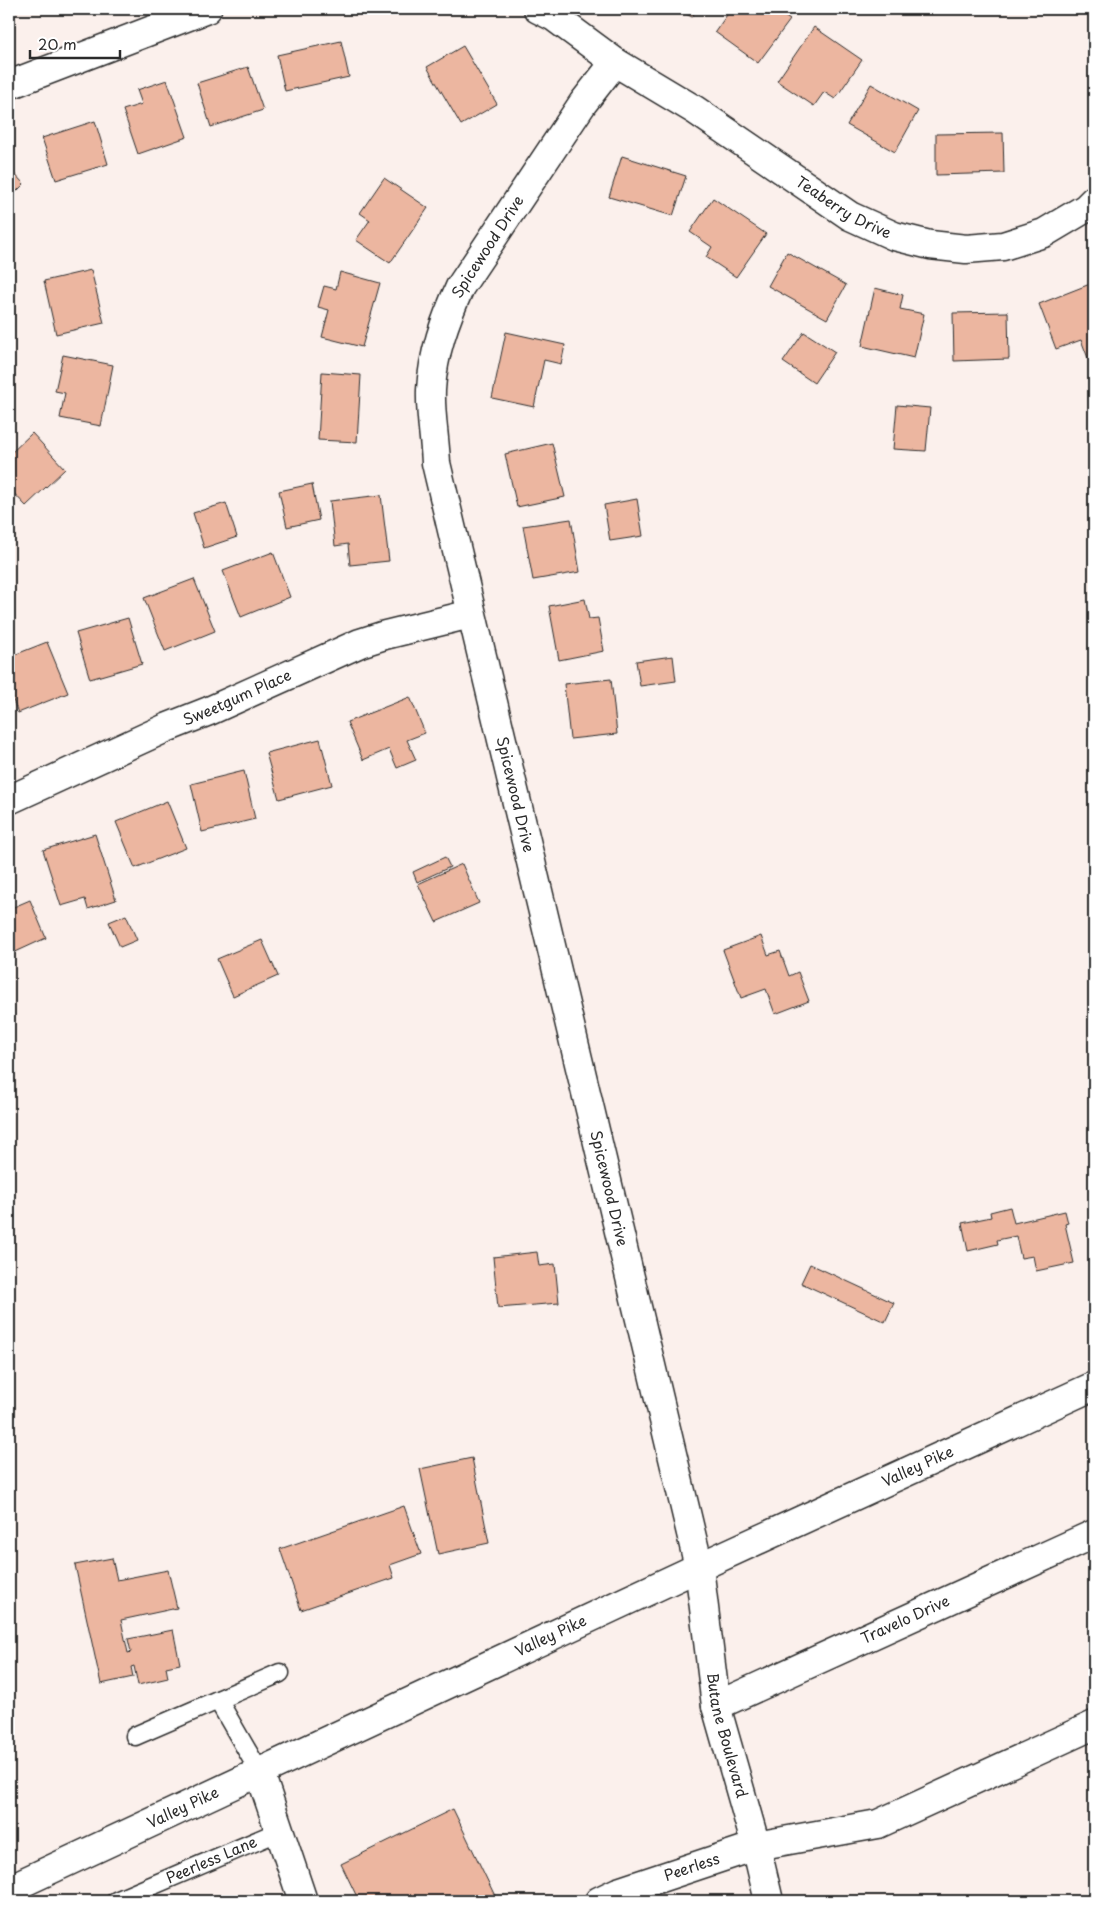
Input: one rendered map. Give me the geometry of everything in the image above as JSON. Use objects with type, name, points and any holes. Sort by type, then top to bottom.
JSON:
[{"type":"street","points":[[9,85],[207,9]]},
{"type":"street","name":"Teaberry Drive","points":[[538,9],[554,17],[615,62],[695,110],[850,216],[894,236],[930,245],[966,249],[1003,246],[1044,233],[1086,208],[1094,200]]},
{"type":"street","name":"Spicewood Drive","points":[[615,62],[584,103],[460,287],[445,320],[435,355],[431,391],[436,463],[699,1567]]},
{"type":"street","name":"Sweetgum Place","points":[[9,800],[166,728],[209,711],[360,643],[471,614]]},
{"type":"street","name":"Valley Pike","points":[[9,1889],[699,1567],[1094,1386]]},
{"type":"street","name":"Travelo Drive","points":[[716,1706],[1094,1534]]},
{"type":"street","name":"Butane Boulevard","points":[[699,1567],[716,1706],[756,1846],[769,1901]]},
{"type":"street","points":[[756,1846],[878,1824],[1094,1725]]},
{"type":"street","points":[[260,1773],[303,1901]]},
{"type":"street","name":"Peerless","points":[[599,1901],[618,1892],[756,1846]]},
{"type":"lane","points":[[135,1736],[280,1673]]},
{"type":"lane","points":[[218,1700],[260,1773]]},
{"type":"lane","name":"Peerless Lane","points":[[116,1901],[280,1831]]},
{"type":"building","points":[[676,9],[697,9],[692,17]]},
{"type":"building","points":[[731,9],[774,9],[790,20],[758,63],[715,32]]},
{"type":"building","points":[[814,27],[862,60],[835,99],[824,92],[814,106],[777,81]]},
{"type":"building","points":[[341,41],[349,77],[285,91],[277,55]]},
{"type":"building","points":[[463,46],[497,104],[461,125],[427,67]]},
{"type":"building","points":[[248,67],[263,110],[211,127],[197,83]]},
{"type":"building","points":[[167,80],[187,137],[138,154],[123,110],[142,104],[137,90]]},
{"type":"building","points":[[871,84],[918,111],[895,152],[847,125]]},
{"type":"building","points":[[95,121],[108,164],[56,180],[42,138]]},
{"type":"building","points":[[1003,133],[1004,173],[936,175],[936,134]]},
{"type":"building","points":[[622,156],[686,176],[673,216],[609,197]]},
{"type":"building","points":[[9,168],[24,184],[9,199]]},
{"type":"building","points":[[384,178],[428,208],[390,263],[356,240],[370,220],[360,213]]},
{"type":"building","points":[[713,198],[766,234],[736,277],[706,257],[712,247],[690,232]]},
{"type":"building","points":[[787,252],[846,285],[827,319],[768,286]]},
{"type":"building","points":[[91,270],[104,323],[56,334],[44,281]]},
{"type":"building","points":[[340,272],[380,283],[362,347],[322,337],[329,310],[318,307],[324,286],[336,289]]},
{"type":"building","points":[[1090,284],[1094,296],[1094,356],[1088,358],[1081,340],[1056,349],[1039,304]]},
{"type":"building","points":[[875,288],[903,295],[900,309],[924,314],[914,358],[862,346]]},
{"type":"building","points":[[1008,312],[1009,359],[954,361],[953,313]]},
{"type":"building","points":[[506,332],[565,345],[561,364],[544,360],[534,407],[492,398]]},
{"type":"building","points":[[804,332],[835,352],[814,383],[783,362]]},
{"type":"building","points":[[63,355],[113,365],[101,426],[60,418],[65,393],[55,391]]},
{"type":"building","points":[[322,372],[361,375],[357,442],[318,440]]},
{"type":"building","points":[[897,405],[930,408],[926,451],[893,449]]},
{"type":"building","points":[[32,433],[65,469],[26,506],[9,488],[9,455]]},
{"type":"building","points":[[552,443],[565,497],[517,507],[505,454]]},
{"type":"building","points":[[312,484],[319,520],[287,527],[279,491]]},
{"type":"building","points":[[381,495],[389,561],[350,565],[348,544],[335,546],[330,501]]},
{"type":"building","points":[[637,499],[643,536],[610,541],[604,505]]},
{"type":"building","points":[[226,503],[237,537],[204,548],[193,513]]},
{"type":"building","points":[[571,519],[580,572],[533,580],[523,526]]},
{"type":"building","points":[[273,552],[290,597],[241,617],[223,571]]},
{"type":"building","points":[[194,579],[215,631],[165,651],[144,598]]},
{"type":"building","points":[[585,599],[589,619],[598,618],[604,651],[559,660],[549,606]]},
{"type":"building","points":[[128,618],[142,664],[90,679],[76,633]]},
{"type":"building","points":[[47,642],[68,693],[18,713],[9,690],[9,657]]},
{"type":"building","points":[[673,656],[676,681],[640,686],[636,661]]},
{"type":"building","points":[[611,679],[617,734],[570,739],[564,684]]},
{"type":"building","points":[[410,697],[425,733],[407,740],[416,760],[397,768],[389,749],[363,760],[347,722]]},
{"type":"building","points":[[320,739],[332,785],[279,799],[266,753]]},
{"type":"building","points":[[244,771],[255,819],[202,832],[191,784]]},
{"type":"building","points":[[167,801],[186,848],[135,868],[116,822]]},
{"type":"building","points":[[95,834],[116,900],[88,909],[85,899],[61,906],[43,850]]},
{"type":"building","points":[[445,857],[450,867],[417,882],[413,872]]},
{"type":"building","points":[[462,864],[479,903],[436,922],[418,884]]},
{"type":"building","points":[[30,900],[46,938],[9,955],[9,909]]},
{"type":"building","points":[[126,915],[137,940],[120,947],[109,922]]},
{"type":"building","points":[[761,936],[768,955],[780,951],[789,976],[798,972],[809,1001],[775,1014],[766,989],[741,998],[723,950]]},
{"type":"building","points":[[262,940],[278,976],[233,996],[217,959]]},
{"type":"building","points":[[1094,1100],[1094,1122],[1089,1102]]},
{"type":"building","points":[[1010,1207],[1014,1223],[1065,1211],[1068,1223],[1065,1224],[1074,1263],[1036,1271],[1033,1256],[1021,1258],[1016,1236],[997,1240],[998,1244],[968,1251],[962,1223],[991,1217],[990,1212]]},
{"type":"building","points":[[537,1252],[539,1266],[555,1264],[559,1303],[498,1308],[493,1257]]},
{"type":"building","points":[[810,1264],[894,1303],[885,1322],[801,1283]]},
{"type":"building","points":[[472,1458],[489,1543],[438,1554],[420,1469]]},
{"type":"building","points":[[404,1506],[421,1554],[390,1565],[394,1578],[301,1610],[280,1549]]},
{"type":"building","points":[[112,1558],[117,1580],[168,1570],[177,1608],[121,1620],[128,1653],[131,1652],[128,1639],[173,1630],[180,1664],[166,1667],[168,1678],[138,1685],[134,1666],[131,1667],[133,1677],[101,1684],[75,1565]]},
{"type":"building","points":[[453,1809],[495,1896],[484,1901],[359,1901],[341,1864]]}]
